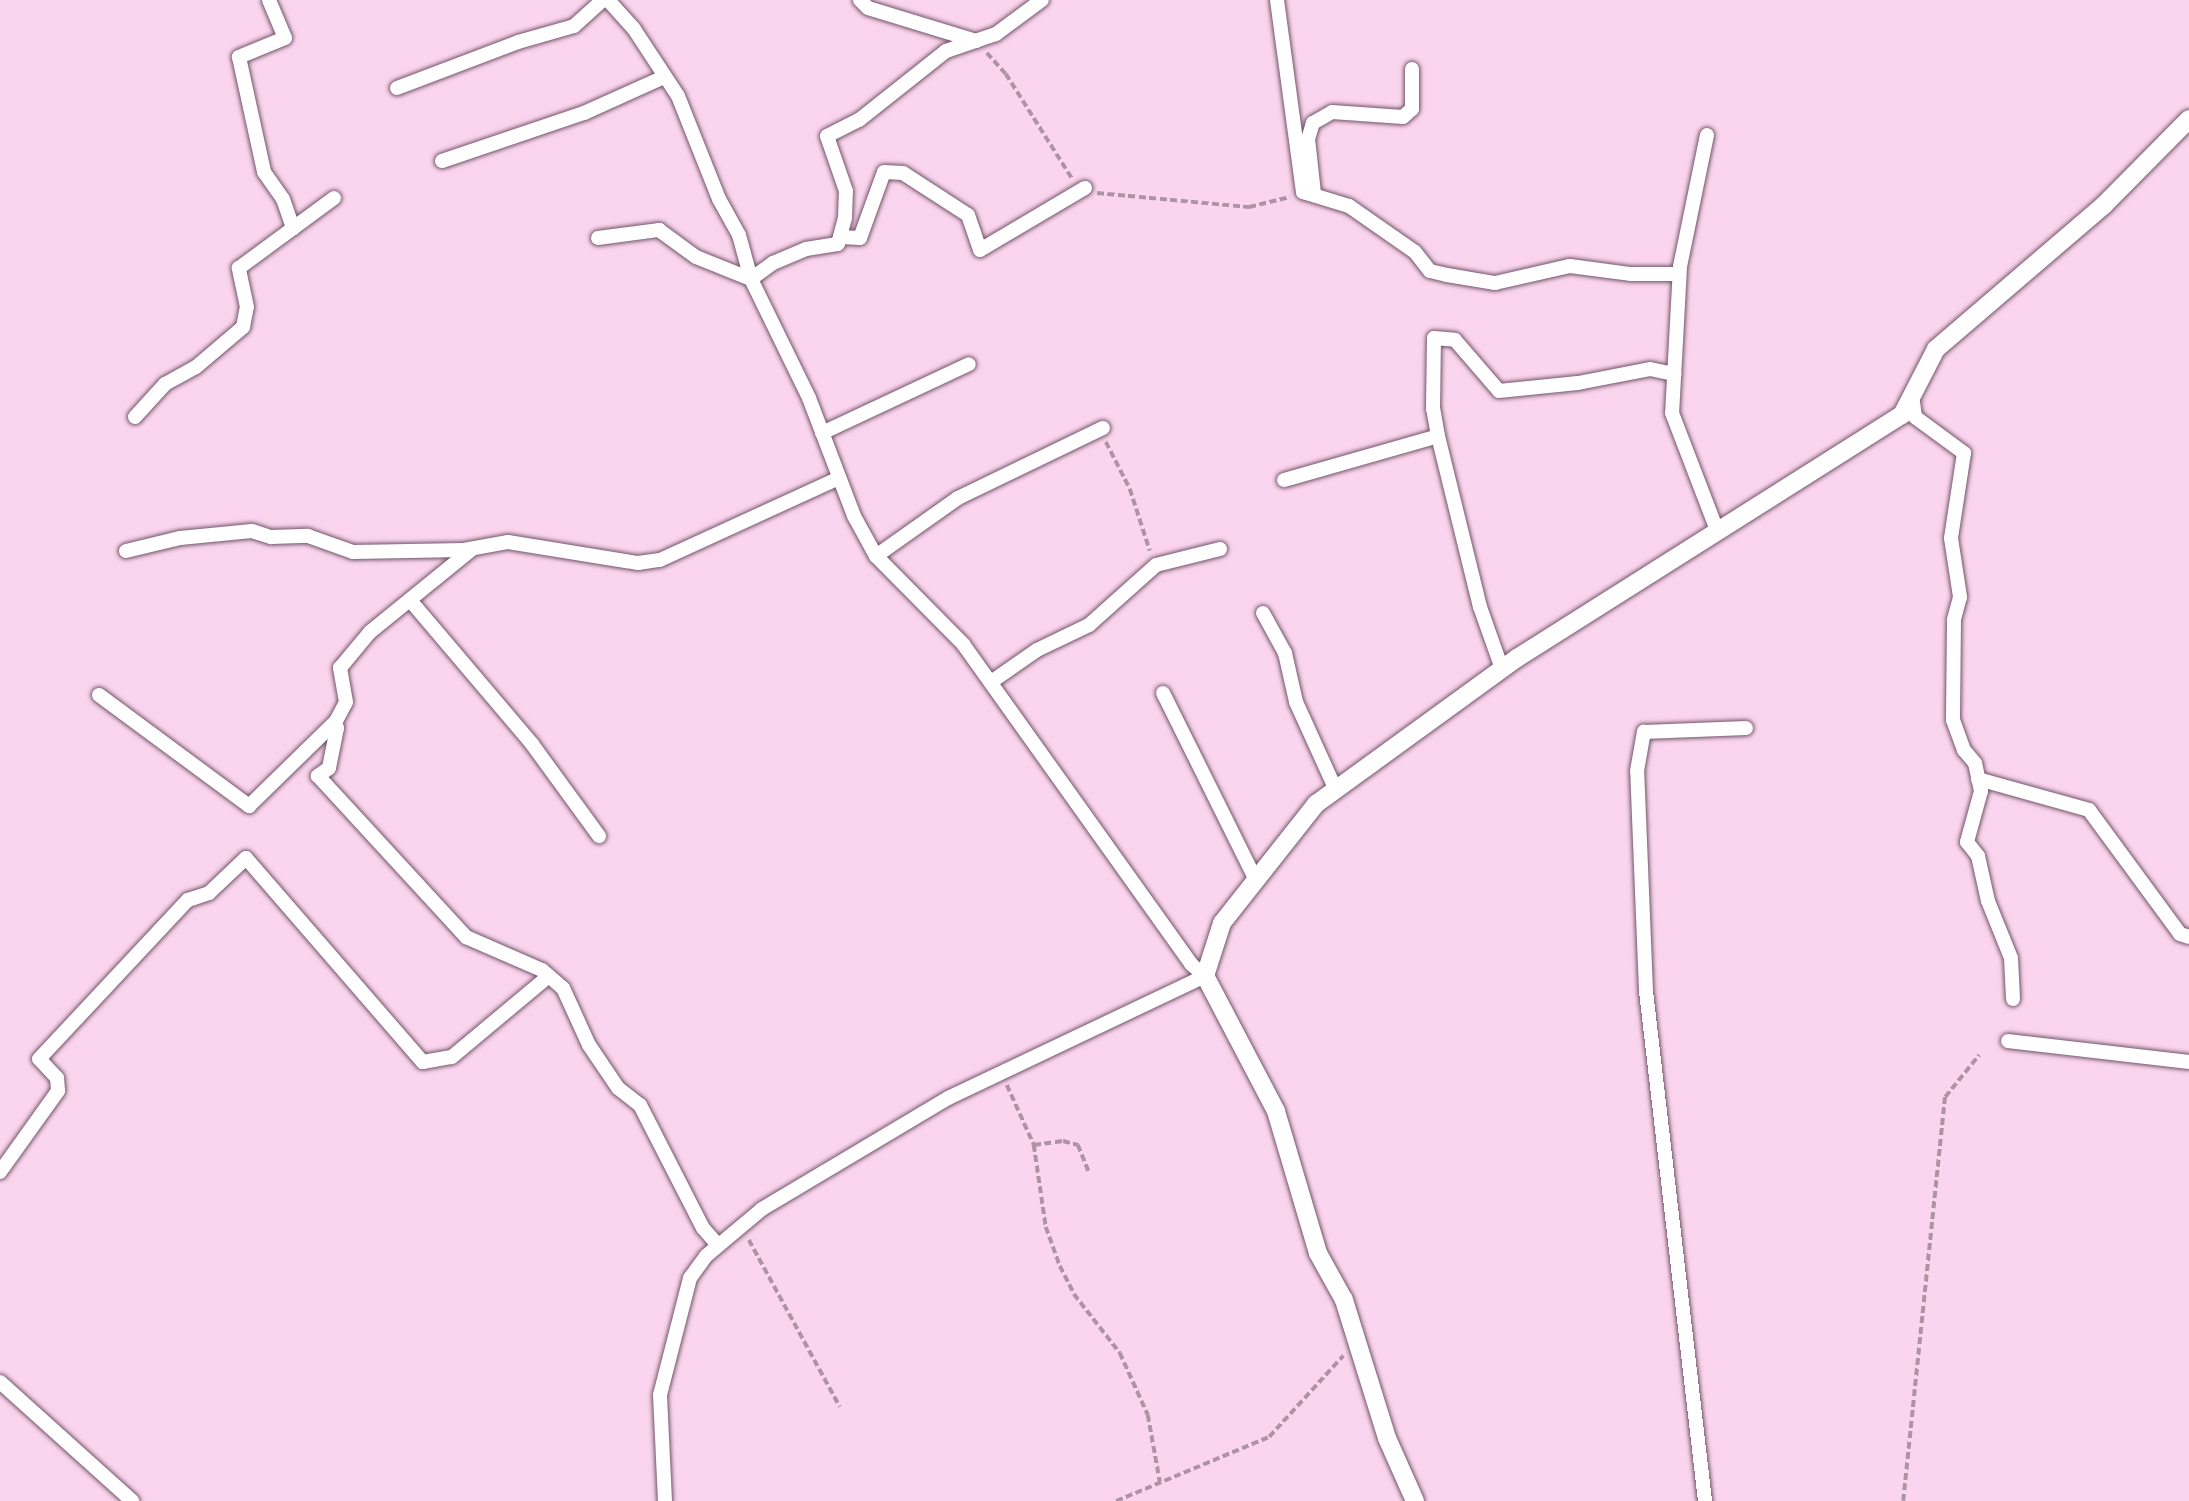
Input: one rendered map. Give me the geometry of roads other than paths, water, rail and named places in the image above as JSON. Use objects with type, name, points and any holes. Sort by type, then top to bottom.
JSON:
[{"type":"street","points":[[270,0],[285,38],[239,57],[264,172],[283,199],[293,228]]},
{"type":"street","points":[[397,88],[574,26],[605,0],[634,29],[678,96],[719,199],[739,235],[751,279],[876,556],[950,628],[1191,964],[1205,976],[1276,1111],[1318,1253],[1344,1300],[1387,1438],[1415,1501]]},
{"type":"street","points":[[860,0],[868,8],[976,41]]},
{"type":"street","points":[[751,279],[774,263],[806,249],[838,244],[846,191],[827,136],[859,120],[946,51],[996,34],[1042,0]]},
{"type":"street","points":[[1277,0],[1308,193]]},
{"type":"street","points":[[1308,193],[1308,139],[1313,123],[1332,112],[1403,117],[1412,109],[1412,69]]},
{"type":"street","points":[[442,161],[584,113],[664,77]]},
{"type":"street","points":[[665,1501],[660,1395],[690,1278],[718,1245],[762,1209],[937,1105],[1205,976],[1222,923],[1316,804],[1502,669],[1902,415],[1936,349],[2104,205],[2189,119]]},
{"type":"street","points":[[1707,135],[1679,274],[1672,413],[1676,432],[1717,530]]},
{"type":"street","points":[[840,237],[860,238],[884,172],[903,173],[968,215],[980,250],[1085,188]]},
{"type":"street","points":[[1308,193],[1349,206],[1415,252],[1430,271],[1447,275],[1495,283],[1570,266],[1631,274],[1679,274]]},
{"type":"street","points":[[135,417],[165,384],[196,367],[243,327],[247,307],[239,268],[334,198]]},
{"type":"street","points":[[598,238],[659,230],[696,257],[751,279]]},
{"type":"street","points":[[1502,669],[1480,607],[1438,436],[1433,409],[1434,338],[1455,340],[1499,391],[1578,383],[1650,369],[1674,374]]},
{"type":"street","points":[[822,433],[969,364]]},
{"type":"street","points":[[1912,396],[1915,416],[1964,453],[1951,538],[1960,597],[1954,620],[1953,720],[1981,791],[1966,842],[1978,856],[1987,901],[2011,958],[2014,999]]},
{"type":"street","points":[[876,556],[958,498],[1102,428]]},
{"type":"street","points":[[1284,480],[1438,436]]},
{"type":"street","points":[[126,551],[180,538],[252,531],[271,537],[308,536],[353,552],[472,549],[508,542],[611,562],[660,560],[839,478]]},
{"type":"street","points":[[99,695],[249,806],[332,725],[346,702],[340,668],[370,632],[472,549]]},
{"type":"street","points":[[991,682],[1037,650],[1089,625],[1156,565],[1220,549]]},
{"type":"street","points":[[410,600],[531,744],[599,836]]},
{"type":"street","points":[[1263,613],[1285,653],[1296,702],[1336,790]]},
{"type":"street","points":[[1163,693],[1256,880]]},
{"type":"street","points":[[332,725],[337,728],[329,768],[318,776],[466,937],[549,976],[563,988],[589,1045],[618,1088],[640,1105],[703,1228],[718,1245]]},
{"type":"street","points":[[1705,1501],[1646,991],[1637,771],[1644,732],[1746,728]]},
{"type":"street","points":[[1978,779],[2089,810],[2180,934],[2189,937]]},
{"type":"street","points":[[0,1172],[58,1091],[57,1078],[39,1059],[188,901],[209,893],[246,858],[423,1062],[439,1063],[452,1057],[549,976]]},
{"type":"street","points":[[2008,1041],[2189,1062]]},
{"type":"street","points":[[0,1382],[132,1501]]}]
